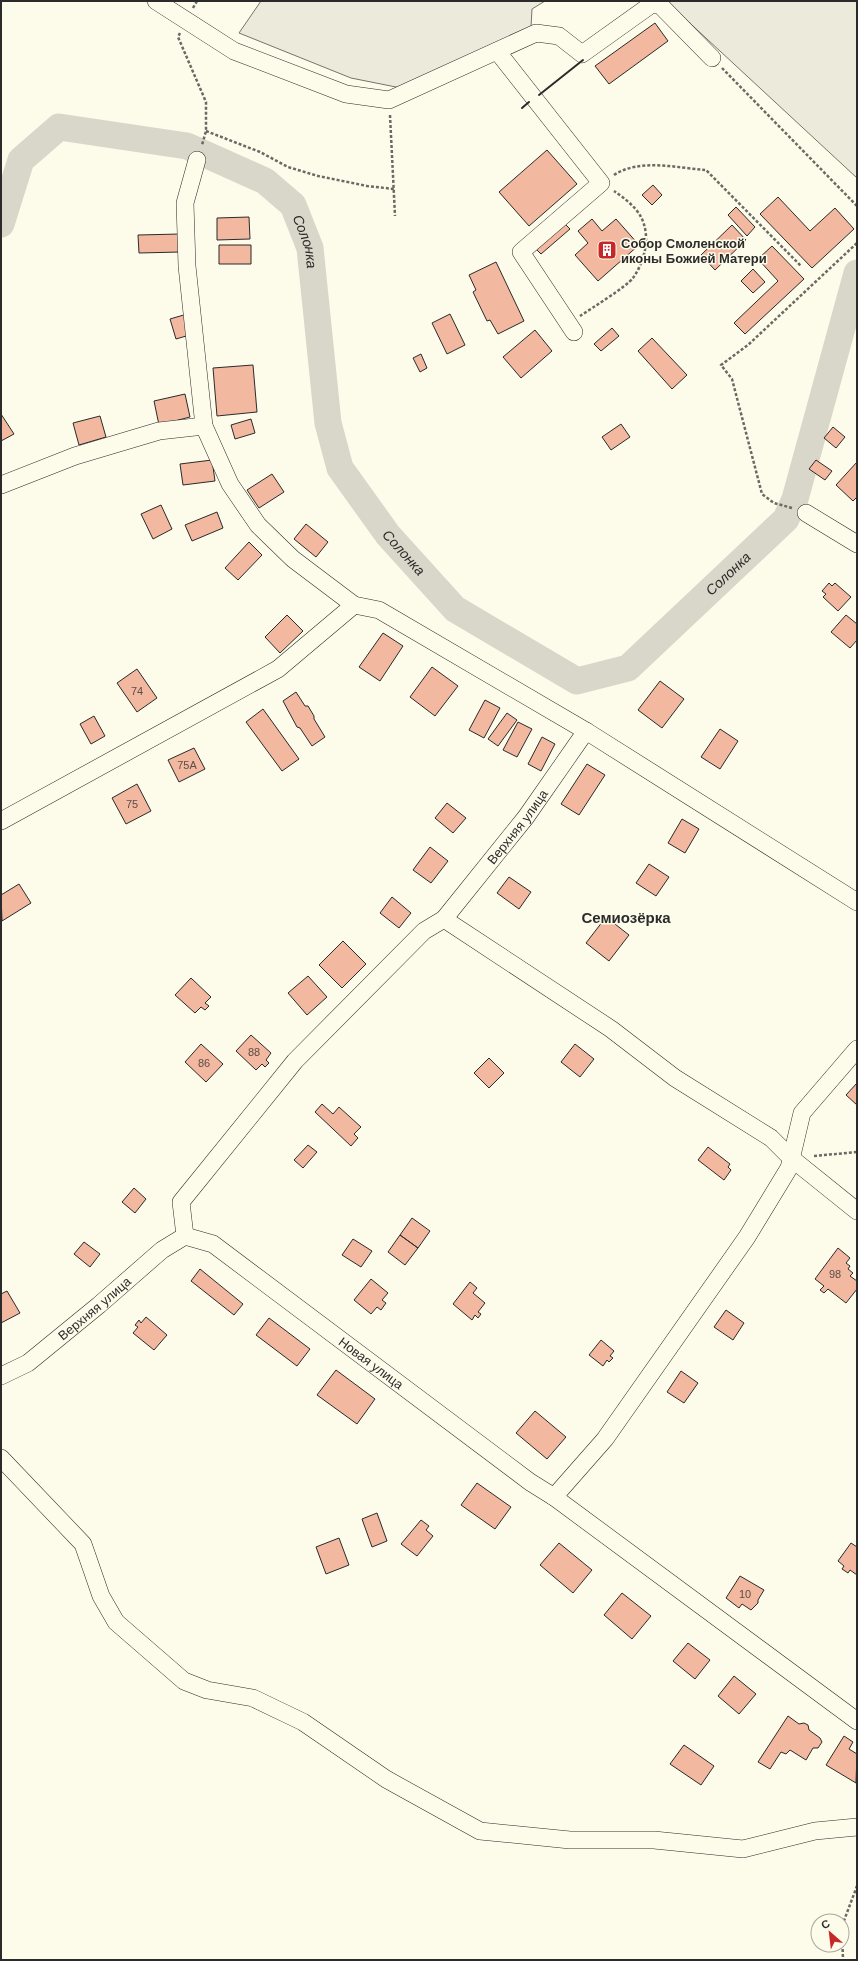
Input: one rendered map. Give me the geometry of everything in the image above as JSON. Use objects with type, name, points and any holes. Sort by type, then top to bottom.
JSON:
[{"type":"street","points":[[156,1],[234,52],[346,94],[389,100],[536,33],[558,36],[582,54],[652,4],[660,5],[712,58]]},
{"type":"street","points":[[497,51],[601,183],[521,252],[571,328]]},
{"type":"street","points":[[197,160],[185,203],[187,266],[204,426],[230,484],[258,525],[293,559],[354,605],[379,610],[586,731],[857,902]]},
{"type":"street","points":[[1,484],[75,456],[159,431],[204,426]]},
{"type":"street","points":[[806,513],[857,544]]},
{"type":"street","points":[[1,821],[278,669],[354,605]]},
{"type":"street","name":"Верхняя улица","points":[[444,919],[526,817],[586,731]]},
{"type":"street","points":[[185,1236],[181,1202],[295,1061],[424,931],[444,919],[611,1029],[675,1078],[771,1138],[791,1158],[857,1211]]},
{"type":"street","points":[[554,1497],[605,1439],[679,1336],[747,1237],[789,1168],[802,1113],[857,1049]]},
{"type":"street","name":"Верхняя улица","points":[[1,1376],[28,1362],[99,1305],[162,1250],[185,1236]]},
{"type":"street","name":"Новая улица","points":[[185,1236],[213,1244],[530,1482],[554,1497],[857,1721]]},
{"type":"street","points":[[1,1458],[83,1544],[101,1596],[116,1622],[184,1681],[207,1690],[253,1698],[303,1722],[386,1779],[480,1831],[570,1840],[654,1840],[743,1848],[815,1831],[857,1826]]},
{"type":"path","points":[[186,20],[178,37],[206,102],[206,131],[203,142]]},
{"type":"path","points":[[712,58],[760,110],[857,206]]},
{"type":"path","points":[[389,100],[395,216]]},
{"type":"path","points":[[206,131],[260,152],[288,167],[318,176],[367,186],[394,189]]},
{"type":"path","points":[[571,328],[632,279],[644,258],[647,240],[641,217],[622,197],[601,183],[620,170],[640,165],[706,170],[801,266]]},
{"type":"path","points":[[774,503],[762,494],[732,379],[721,365],[748,345],[857,243]]},
{"type":"path","points":[[791,1158],[857,1152]]},
{"type":"path","points":[[847,1913],[857,1886]]},
{"type":"shaded area","points":[[261,1],[545,1],[532,9],[531,27],[401,88],[351,78],[239,33]]},
{"type":"shaded area","points":[[666,1],[857,1],[857,178]]},
{"type":"building","points":[[655,23],[668,41],[609,84],[595,66]]},
{"type":"building","points":[[547,150],[577,184],[529,226],[499,192]]},
{"type":"building","points":[[653,185],[662,195],[652,205],[642,195]]},
{"type":"building","points":[[778,197],[810,231],[835,208],[854,229],[812,268],[760,214]]},
{"type":"building","points":[[736,207],[755,227],[747,236],[728,215]]},
{"type":"building","points":[[249,217],[250,239],[217,240],[217,218]]},
{"type":"building","name":"Собор Смоленской иконы Божией Матери","points":[[592,219],[602,231],[616,219],[639,245],[598,281],[575,255],[588,243],[578,231]]},
{"type":"building","points":[[564,223],[570,229],[541,254],[535,248]]},
{"type":"building","points":[[732,225],[746,240],[715,270],[701,255]]},
{"type":"building","points":[[180,234],[180,252],[139,253],[138,235]]},
{"type":"building","points":[[219,245],[251,245],[251,264],[219,264]]},
{"type":"building","points":[[772,246],[804,279],[745,334],[734,323],[778,281],[758,259]]},
{"type":"building","points":[[496,262],[524,321],[498,334],[490,320],[487,321],[473,292],[476,290],[469,275]]},
{"type":"building","points":[[753,269],[765,282],[753,293],[741,281]]},
{"type":"building","points":[[187,314],[193,334],[176,339],[170,319]]},
{"type":"building","points":[[450,314],[465,345],[447,354],[432,323]]},
{"type":"building","points":[[612,328],[619,336],[601,351],[594,344]]},
{"type":"building","points":[[535,330],[552,351],[521,378],[503,357]]},
{"type":"building","points":[[652,338],[687,375],[672,389],[638,351]]},
{"type":"building","points":[[421,354],[427,368],[420,372],[413,358]]},
{"type":"building","points":[[253,365],[257,412],[217,416],[213,368]]},
{"type":"building","points":[[185,394],[190,417],[159,425],[154,401]]},
{"type":"building","points":[[1,414],[14,434],[1,441]]},
{"type":"building","points":[[100,416],[106,437],[79,445],[73,423]]},
{"type":"building","points":[[251,419],[255,433],[235,439],[231,425]]},
{"type":"building","points":[[621,424],[630,437],[611,450],[602,437]]},
{"type":"building","points":[[833,427],[845,437],[836,448],[824,438]]},
{"type":"building","points":[[212,460],[215,481],[183,485],[180,464]]},
{"type":"building","points":[[816,460],[832,471],[825,480],[809,469]]},
{"type":"building","points":[[857,462],[857,497],[853,501],[836,485]]},
{"type":"building","points":[[272,474],[284,492],[259,508],[247,490]]},
{"type":"building","points":[[161,505],[172,529],[153,539],[141,514]]},
{"type":"building","points":[[217,512],[223,528],[192,541],[185,525]]},
{"type":"building","points":[[306,524],[328,542],[316,557],[294,539]]},
{"type":"building","points":[[249,542],[262,555],[238,580],[225,568]]},
{"type":"building","points":[[829,583],[832,586],[835,583],[851,597],[838,611],[823,597],[826,594],[822,591]]},
{"type":"building","points":[[287,615],[303,631],[280,653],[265,637]]},
{"type":"building","points":[[846,615],[857,624],[857,640],[850,648],[831,632]]},
{"type":"building","points":[[383,633],[403,646],[380,681],[359,667]]},
{"type":"building","points":[[432,667],[458,686],[435,716],[410,697]]},
{"type":"building","points":[[137,669],[157,698],[137,712],[117,683]]},
{"type":"building","points":[[660,681],[684,699],[662,728],[638,710]]},
{"type":"building","points":[[296,692],[305,706],[308,706],[325,737],[312,746],[300,728],[297,727],[283,701]]},
{"type":"building","points":[[485,700],[500,708],[484,738],[469,730]]},
{"type":"building","points":[[263,709],[299,759],[282,771],[246,722]]},
{"type":"building","points":[[507,713],[517,720],[498,746],[488,739]]},
{"type":"building","points":[[94,716],[105,736],[91,744],[80,724]]},
{"type":"building","points":[[518,722],[532,729],[517,757],[503,750]]},
{"type":"building","points":[[720,729],[738,741],[720,769],[701,757]]},
{"type":"building","points":[[542,737],[555,744],[541,771],[528,764]]},
{"type":"building","points":[[194,748],[205,769],[179,782],[168,760]]},
{"type":"building","points":[[587,764],[605,775],[579,815],[561,804]]},
{"type":"building","points":[[137,784],[151,811],[126,824],[112,798]]},
{"type":"building","points":[[447,803],[466,818],[453,833],[435,818]]},
{"type":"building","points":[[682,819],[699,829],[685,853],[668,843]]},
{"type":"building","points":[[430,847],[448,861],[431,883],[413,870]]},
{"type":"building","points":[[649,864],[669,877],[656,896],[636,883]]},
{"type":"building","points":[[509,877],[531,892],[519,909],[497,893]]},
{"type":"building","points":[[19,884],[31,903],[2,921],[1,895]]},
{"type":"building","points":[[392,897],[411,913],[399,928],[380,913]]},
{"type":"building","points":[[606,917],[629,935],[609,961],[586,943]]},
{"type":"building","points":[[343,941],[366,964],[342,988],[319,965]]},
{"type":"building","points":[[308,976],[327,997],[307,1015],[288,993]]},
{"type":"building","points":[[191,978],[211,997],[205,1003],[209,1006],[205,1010],[201,1007],[195,1013],[175,995]]},
{"type":"building","points":[[251,1035],[271,1053],[266,1060],[269,1063],[265,1067],[262,1064],[256,1070],[236,1051]]},
{"type":"building","points":[[201,1044],[223,1064],[206,1082],[185,1062]]},
{"type":"building","points":[[575,1044],[594,1059],[580,1077],[561,1062]]},
{"type":"building","points":[[489,1058],[504,1073],[489,1088],[474,1073]]},
{"type":"building","points":[[857,1083],[857,1105],[846,1095]]},
{"type":"building","points":[[322,1104],[333,1114],[339,1107],[361,1127],[354,1134],[358,1138],[351,1146],[315,1112]]},
{"type":"building","points":[[308,1145],[317,1152],[303,1168],[294,1160]]},
{"type":"building","points":[[708,1147],[730,1164],[728,1167],[731,1170],[724,1180],[698,1160]]},
{"type":"building","points":[[134,1188],[146,1199],[135,1213],[122,1202]]},
{"type":"building","points":[[412,1218],[430,1231],[418,1248],[400,1235]]},
{"type":"building","points":[[400,1235],[418,1248],[405,1265],[388,1252]]},
{"type":"building","points":[[353,1239],[372,1251],[361,1267],[342,1255]]},
{"type":"building","points":[[84,1242],[100,1254],[90,1267],[74,1254]]},
{"type":"building","points":[[838,1248],[850,1258],[846,1263],[850,1266],[848,1269],[853,1273],[850,1276],[857,1281],[857,1289],[846,1303],[828,1289],[824,1293],[820,1290],[824,1286],[815,1279]]},
{"type":"building","points":[[200,1269],[243,1304],[234,1315],[191,1281]]},
{"type":"building","points":[[371,1279],[388,1293],[382,1300],[386,1303],[381,1310],[377,1307],[371,1314],[354,1300]]},
{"type":"building","points":[[470,1282],[477,1288],[473,1293],[485,1303],[478,1312],[481,1314],[478,1318],[475,1315],[472,1320],[453,1304]]},
{"type":"building","points":[[7,1291],[20,1313],[1,1323],[1,1294]]},
{"type":"building","points":[[726,1310],[744,1323],[733,1340],[714,1327]]},
{"type":"building","points":[[146,1317],[167,1335],[154,1350],[133,1333],[138,1327],[135,1325],[139,1320],[141,1323]]},
{"type":"building","points":[[269,1318],[310,1349],[297,1366],[256,1335]]},
{"type":"building","points":[[601,1340],[614,1351],[610,1356],[613,1358],[609,1362],[607,1360],[603,1366],[589,1355]]},
{"type":"building","points":[[336,1370],[375,1399],[357,1424],[317,1395]]},
{"type":"building","points":[[681,1371],[698,1383],[684,1403],[667,1392]]},
{"type":"building","points":[[535,1411],[566,1437],[547,1459],[516,1433]]},
{"type":"building","points":[[477,1483],[511,1507],[495,1529],[461,1505]]},
{"type":"building","points":[[377,1513],[387,1541],[372,1547],[362,1519]]},
{"type":"building","points":[[421,1520],[429,1526],[426,1530],[433,1536],[417,1556],[401,1544]]},
{"type":"building","points":[[339,1538],[349,1565],[326,1574],[316,1547]]},
{"type":"building","points":[[559,1543],[592,1570],[573,1593],[540,1565]]},
{"type":"building","points":[[851,1543],[857,1547],[857,1575],[850,1570],[848,1573],[842,1569],[844,1566],[838,1561]]},
{"type":"building","points":[[740,1576],[764,1590],[758,1600],[758,1603],[751,1610],[742,1604],[739,1608],[726,1598]]},
{"type":"building","points":[[622,1593],[651,1616],[632,1639],[604,1615]]},
{"type":"building","points":[[688,1643],[710,1660],[695,1679],[673,1661]]},
{"type":"building","points":[[734,1676],[756,1694],[739,1714],[718,1696]]},
{"type":"building","points":[[788,1716],[799,1724],[804,1723],[808,1725],[809,1730],[820,1738],[822,1742],[818,1748],[813,1748],[806,1760],[790,1750],[786,1754],[781,1752],[770,1769],[758,1762]]},
{"type":"building","points":[[844,1736],[853,1742],[849,1749],[857,1754],[856,1783],[826,1765]]},
{"type":"building","points":[[684,1745],[714,1766],[701,1785],[670,1764]]},
{"type":"waterway","name":"Солонка","points":[[1,224],[21,160],[59,127],[187,146],[265,181],[293,205],[310,248],[328,423],[340,468],[388,535],[455,609],[577,681],[628,668],[786,519],[795,499],[857,273]]},
{"type":"wall","points":[[539,95],[583,60]]},
{"type":"wall","points":[[522,108],[529,102]]},
{"type":"place","name":"Собор Смоленской иконы Божией Матери","points":[[607,250]]},
{"type":"district","name":"Семиозёрка","points":[[626,917]]}]
